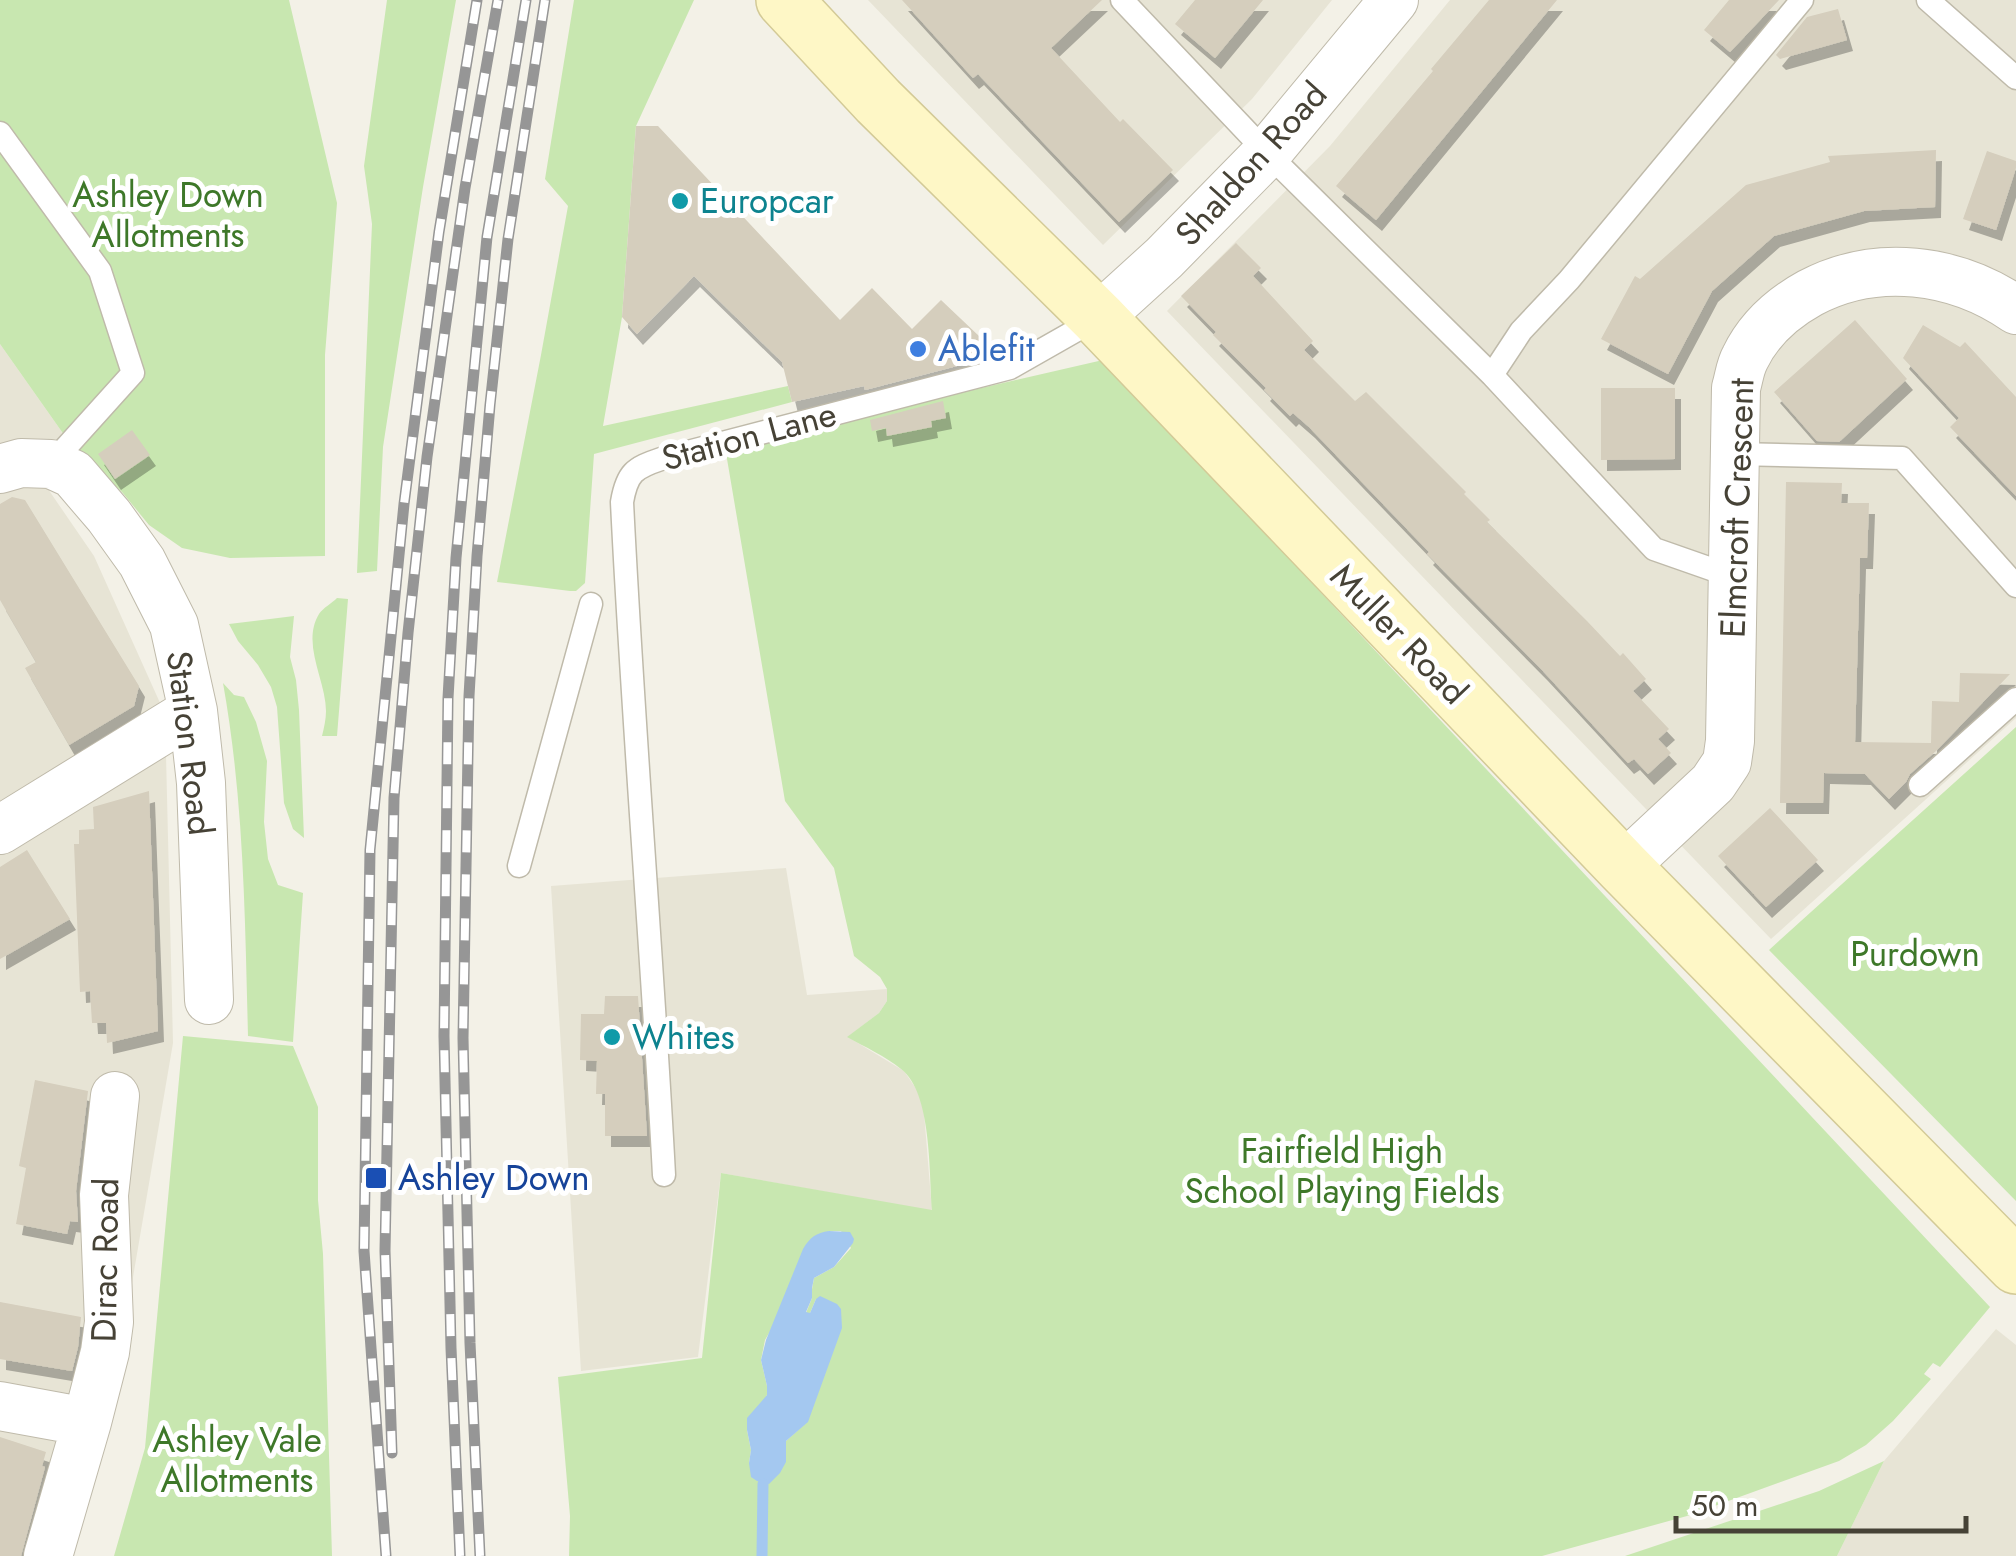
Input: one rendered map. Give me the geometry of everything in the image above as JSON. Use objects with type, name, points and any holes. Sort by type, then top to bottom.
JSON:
[{"type":"main road","name":"Muller Road","points":[[784,0],[878,101],[1098,318],[1623,867],[2016,1266]]},
{"type":"street","name":"Shaldon Road","points":[[1098,318],[1268,153],[1394,0]]},
{"type":"street","name":"Elmcroft Crescent","points":[[1623,867],[1713,783],[1727,762],[1736,388],[1743,361],[1758,336],[1775,315],[1833,281],[1868,272],[1934,275],[1992,294],[2016,310]]},
{"type":"street","points":[[0,468],[21,463],[51,464]]},
{"type":"street","name":"Station Road","points":[[51,464],[73,474],[109,516],[142,562],[174,625],[193,711],[201,784],[210,1000]]},
{"type":"street","points":[[0,830],[193,711]]},
{"type":"street","name":"Dirac Road","points":[[48,1556],[105,1352],[109,1322],[104,1195],[115,1096]]},
{"type":"street","points":[[0,1406],[87,1422]]},
{"type":"lane","points":[[1122,0],[1268,153],[1492,375],[1654,549],[1734,577]]},
{"type":"lane","points":[[1492,375],[1522,331],[1802,0]]},
{"type":"lane","points":[[1928,0],[2016,78]]},
{"type":"lane","points":[[0,133],[100,271],[134,373],[51,464]]},
{"type":"lane","name":"Station Lane","points":[[664,1175],[652,950],[633,717],[622,502],[625,483],[638,466],[1010,368],[1098,318]]},
{"type":"lane","points":[[1735,454],[1902,458],[2016,586]]},
{"type":"lane","points":[[519,866],[592,604]]},
{"type":"lane","points":[[1920,785],[2016,699]]},
{"type":"shaded area","points":[[868,0],[1332,0],[1252,99],[1103,245]]},
{"type":"shaded area","points":[[1450,0],[2016,0],[2016,718],[1771,939],[1167,311],[1330,146]]},
{"type":"shaded area","points":[[0,344],[62,432],[48,489],[94,556],[165,714],[173,1043],[125,1324],[66,1556],[0,1556]]},
{"type":"shaded area","points":[[786,868],[807,995],[887,989],[887,1001],[879,1013],[848,1037],[904,1071],[919,1093],[932,1211],[721,1173],[698,1357],[581,1371],[551,886]]},
{"type":"shaded area","points":[[1996,1329],[2016,1345],[2016,1556],[1837,1556],[1884,1461]]},
{"type":"green space","name":"Ashley Down Allotments","points":[[0,0],[289,0],[337,203],[325,355],[325,556],[230,558],[182,548],[149,525],[122,492],[74,449],[0,344]]},
{"type":"green space","points":[[387,0],[456,0],[383,447],[377,571],[357,573],[372,224],[364,166]]},
{"type":"green space","points":[[574,0],[694,0],[636,126],[622,317],[603,426],[788,386],[792,402],[594,454],[585,583],[570,591],[497,582],[568,206],[545,179]]},
{"type":"green space","name":"Fairfield High School Playing Fields","points":[[1103,360],[1990,1307],[1940,1367],[1933,1363],[1924,1374],[1931,1379],[1893,1421],[1866,1445],[1839,1461],[1687,1516],[1542,1556],[569,1556],[570,1516],[558,1377],[702,1358],[721,1173],[932,1210],[924,1114],[911,1080],[888,1060],[847,1037],[879,1013],[887,1001],[887,989],[880,977],[854,956],[834,868],[785,801],[726,453]],"holes":[[[829,1231],[841,1231],[851,1248],[834,1267],[814,1278],[806,1313],[810,1313],[816,1299],[807,1422],[786,1441],[786,1457],[749,1463],[747,1430],[767,1395],[761,1360],[765,1340]]]},
{"type":"green space","points":[[337,598],[348,599],[337,736],[322,736],[325,699],[312,637],[319,614]]},
{"type":"green space","points":[[294,616],[290,657],[299,710],[304,838],[293,829],[284,803],[277,707],[271,687],[229,624]]},
{"type":"green space","points":[[223,683],[234,695],[244,697],[267,761],[264,822],[268,859],[278,885],[303,893],[293,1042],[248,1036],[239,815]]},
{"type":"green space","name":"Purdown","points":[[2016,727],[2016,1201],[1769,950]]},
{"type":"green space","name":"Ashley Vale Allotments","points":[[183,1036],[293,1046],[318,1107],[332,1556],[114,1556],[145,1448]]},
{"type":"green space","points":[[1884,1461],[1837,1556],[1625,1556],[1819,1491]]},
{"type":"water","points":[[829,1231],[850,1232],[853,1243],[834,1267],[814,1278],[806,1312],[810,1313],[820,1296],[841,1309],[842,1328],[808,1422],[786,1441],[786,1462],[780,1473],[769,1484],[757,1481],[751,1477],[747,1418],[767,1395],[761,1360],[766,1340],[803,1249],[814,1236]]},
{"type":"building","points":[[902,0],[1102,0],[1051,48],[1120,122],[1123,119],[1173,170],[1119,222],[978,74],[973,78]]},
{"type":"building","points":[[1195,0],[1263,0],[1215,58],[1175,24]]},
{"type":"building","points":[[1489,0],[1557,0],[1376,220],[1336,186]]},
{"type":"building","points":[[1729,0],[1779,0],[1730,52],[1704,30]]},
{"type":"building","points":[[1838,9],[1847,40],[1780,59],[1776,55],[1807,17]]},
{"type":"building","points":[[636,126],[658,126],[840,320],[872,288],[912,329],[941,300],[999,355],[865,390],[864,386],[792,402],[782,362],[694,276],[637,334],[622,317]]},
{"type":"building","points":[[1936,150],[1935,207],[1864,211],[1774,236],[1712,291],[1668,374],[1601,339],[1635,276],[1640,279],[1746,185],[1830,162],[1828,156]]},
{"type":"building","points":[[1987,151],[2016,161],[1996,230],[1963,219]]},
{"type":"building","points":[[1236,243],[1261,268],[1253,276],[1313,341],[1304,350],[1355,401],[1366,392],[1466,492],[1490,520],[1487,522],[1646,679],[1633,691],[1669,729],[1658,739],[1671,753],[1648,774],[1634,759],[1628,763],[1309,427],[1293,413],[1290,416],[1264,390],[1181,296]]},
{"type":"building","points":[[1855,320],[1907,379],[1839,442],[1817,441],[1774,392]]},
{"type":"building","points":[[1923,325],[1960,347],[1965,342],[2016,397],[2016,496],[1950,427],[1959,418],[1903,358]]},
{"type":"building","points":[[1601,388],[1675,388],[1675,459],[1601,460]]},
{"type":"building","points":[[943,401],[946,418],[931,421],[932,427],[887,436],[886,428],[872,431],[870,420]]},
{"type":"building","points":[[132,430],[150,455],[115,479],[98,454]]},
{"type":"building","points":[[1786,482],[1842,483],[1841,503],[1869,503],[1867,558],[1860,558],[1855,742],[1931,743],[1932,701],[1959,702],[1960,673],[2010,674],[1889,799],[1865,774],[1824,773],[1823,803],[1780,803]]},
{"type":"building","points":[[12,497],[25,500],[139,686],[134,706],[69,745],[25,668],[36,662],[0,600],[0,504]]},
{"type":"building","points":[[149,791],[158,1031],[107,1043],[106,1023],[92,1023],[90,991],[80,992],[74,844],[79,844],[79,830],[94,829],[93,807]]},
{"type":"building","points":[[1770,808],[1818,860],[1766,907],[1718,856]]},
{"type":"building","points":[[27,850],[70,919],[0,959],[0,867]]},
{"type":"building","name":"Whites","points":[[605,996],[638,996],[647,1136],[605,1136],[605,1094],[596,1094],[597,1061],[580,1060],[581,1014],[604,1014]]},
{"type":"building","points":[[35,1080],[88,1091],[76,1191],[78,1222],[70,1221],[67,1234],[16,1224],[26,1168],[19,1166]]},
{"type":"building","points":[[0,1302],[81,1317],[72,1371],[0,1359]]},
{"type":"building","points":[[0,1437],[46,1452],[21,1556],[0,1556]]},
{"type":"waterway","points":[[762,1556],[763,1484]]},
{"type":"railway","points":[[386,1556],[364,1251],[370,850],[404,504],[439,232],[477,0]]},
{"type":"railway","points":[[392,1453],[385,1251],[394,798],[427,457],[465,188],[498,0]]},
{"type":"railway","points":[[460,1556],[444,1036],[448,698],[456,558],[487,237],[526,0]]},
{"type":"railway","points":[[480,1556],[470,1343],[463,1038],[469,696],[477,556],[508,239],[545,0]]},
{"type":"place","name":"Europcar","points":[[680,201]]},
{"type":"place","name":"Ablefit","points":[[918,349]]},
{"type":"place","name":"Whites","points":[[612,1037]]},
{"type":"place","name":"Ashley Down","points":[[376,1178]]}]
